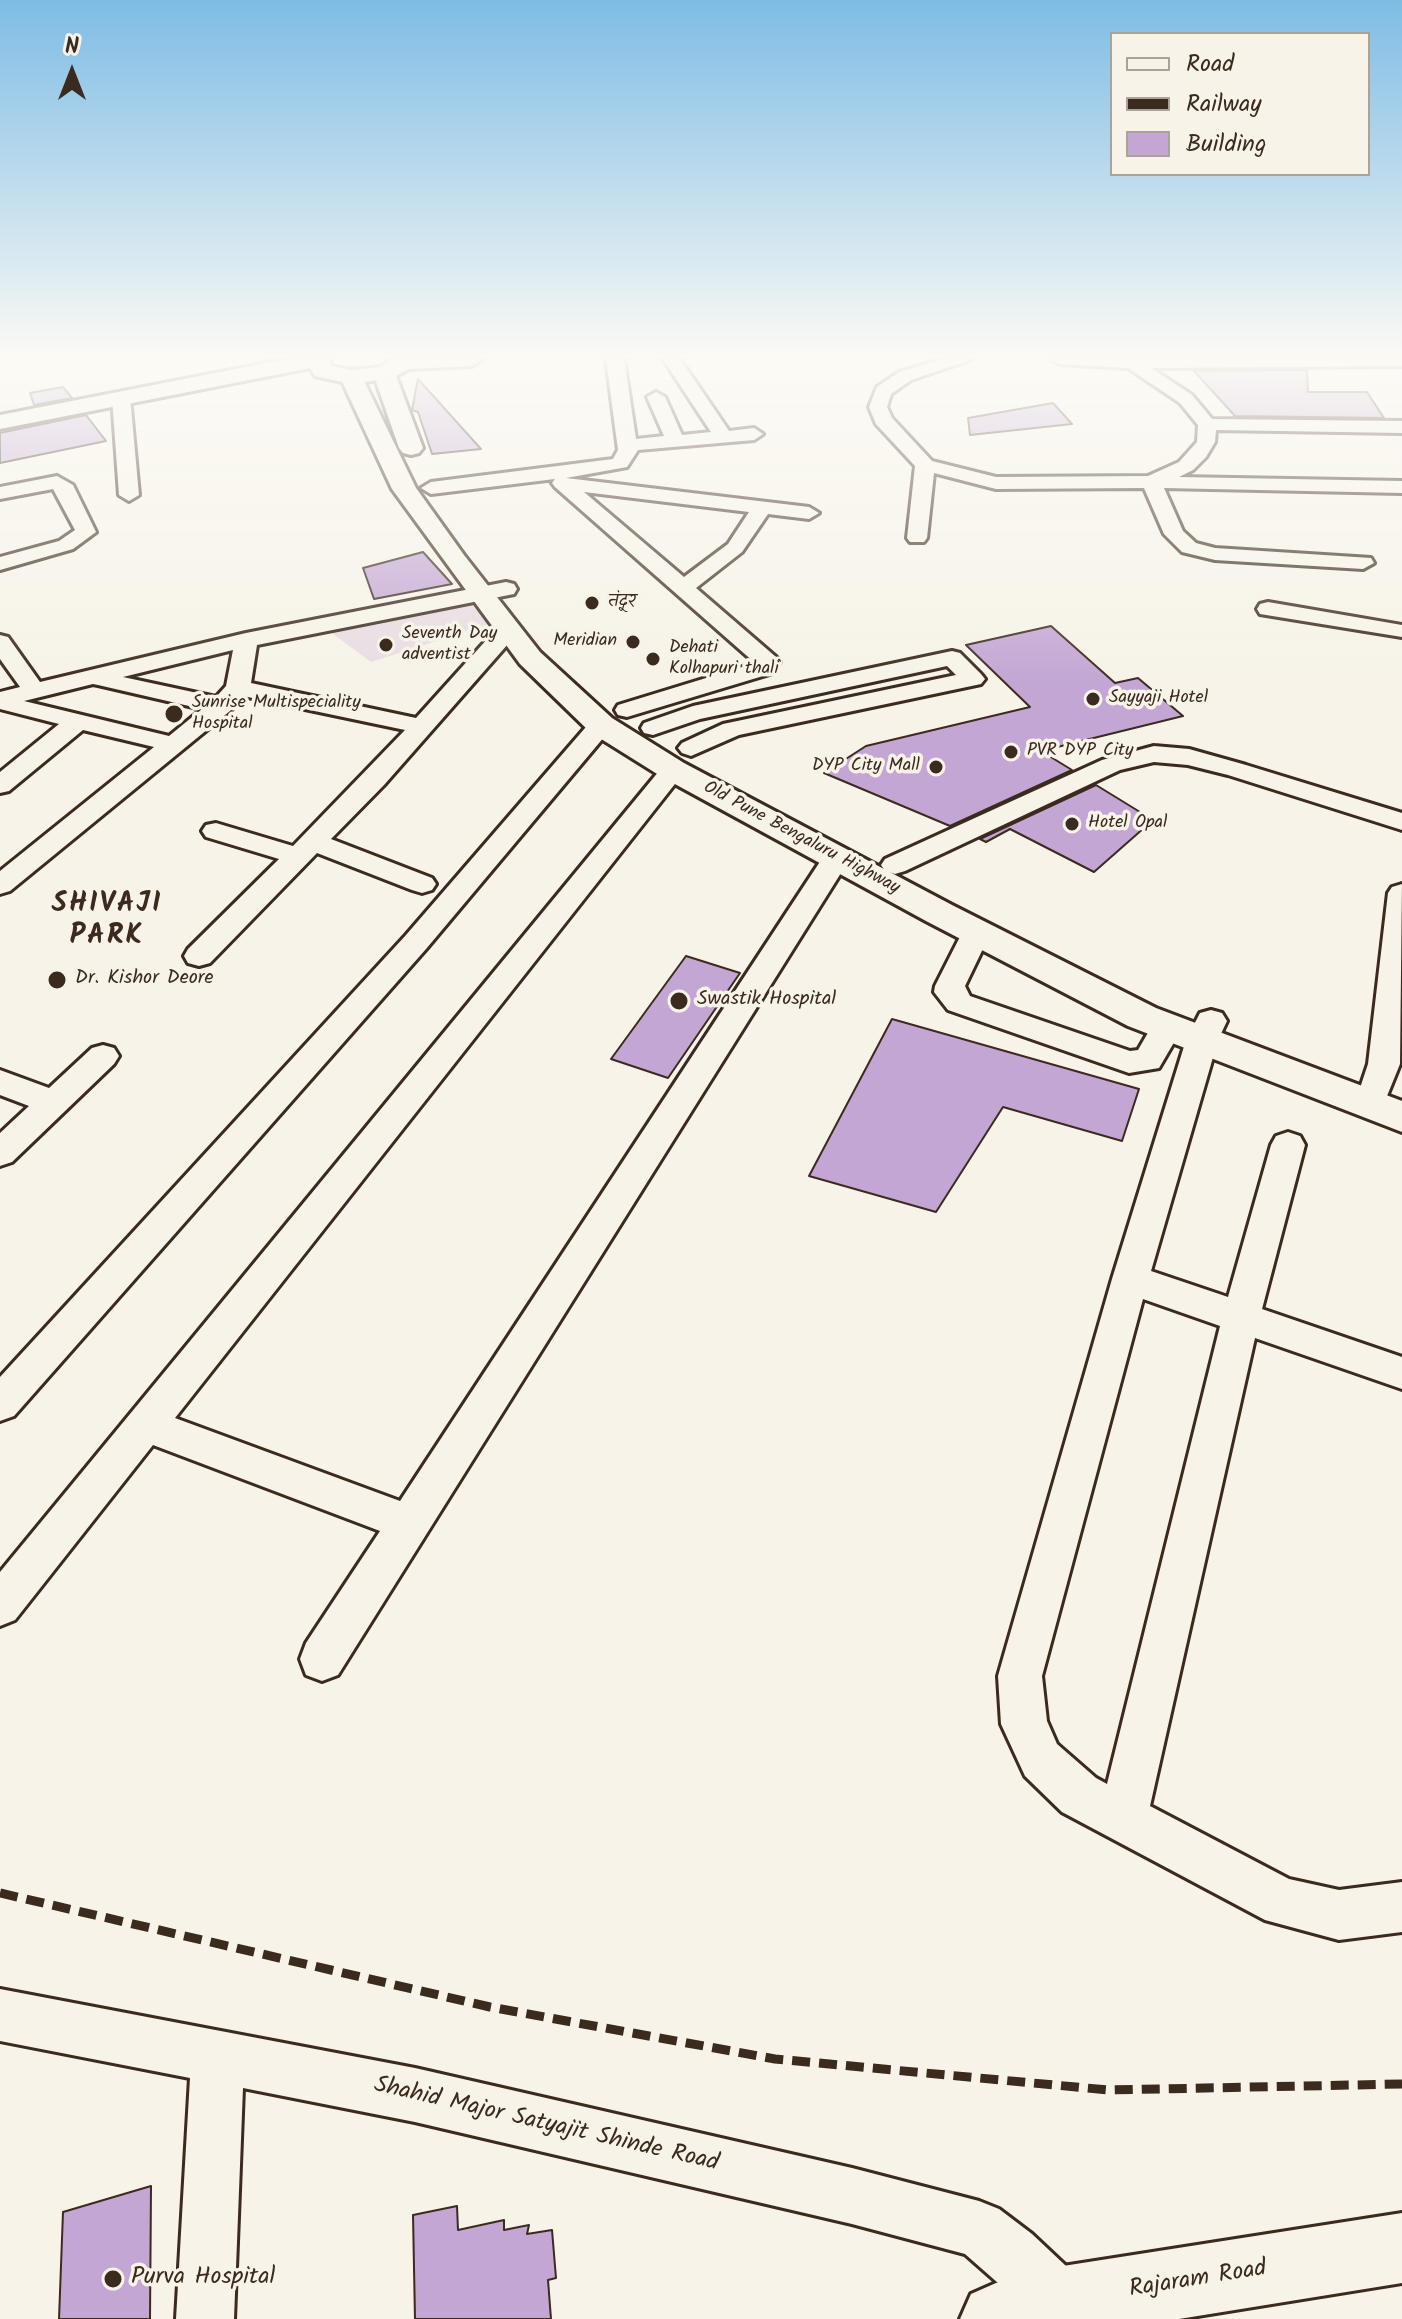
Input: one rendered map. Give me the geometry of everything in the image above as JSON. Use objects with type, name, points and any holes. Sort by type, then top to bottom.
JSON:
[{"type":"main road","name":"Old Pune Bengaluru Highway","points":[[394,467],[404,489],[493,592],[597,688],[627,721],[682,759],[895,865],[1053,949],[1193,1029]]},
{"type":"main road","name":"Old Pune Bengaluru Highway","points":[[419,467],[477,556],[507,631],[568,697],[627,721],[837,857],[976,932],[1193,1029],[1391,1095]]},
{"type":"main road","name":"Rajaram Road","points":[[996,2319],[1063,2302],[1402,2248]]},
{"type":"street","points":[[127,467],[129,495]]},
{"type":"street","points":[[431,488],[600,467]]},
{"type":"street","points":[[917,538],[925,467]]},
{"type":"street","points":[[932,467],[964,477],[1011,484],[1151,482],[1402,487]]},
{"type":"street","points":[[1151,482],[1183,467]]},
{"type":"street","points":[[0,493],[57,482],[66,489],[86,532],[66,545],[0,564]]},
{"type":"street","points":[[1151,482],[1174,534],[1189,548],[1215,554],[1363,563]]},
{"type":"street","points":[[0,1404],[15,1367],[627,721],[765,668],[768,662],[562,483],[809,513]]},
{"type":"street","points":[[682,587],[701,577],[735,548],[757,519],[760,507]]},
{"type":"street","points":[[0,700],[33,689],[246,640],[493,592]]},
{"type":"street","points":[[1268,609],[1401,634]]},
{"type":"street","points":[[199,956],[308,850],[507,631]]},
{"type":"street","points":[[0,885],[229,697],[246,640]]},
{"type":"street","points":[[0,642],[33,689]]},
{"type":"street","points":[[0,1605],[682,759],[732,729],[973,679],[952,658],[693,713],[627,721]]},
{"type":"street","points":[[90,677],[421,726]]},
{"type":"street","points":[[0,700],[172,744]]},
{"type":"street","points":[[0,785],[78,721]]},
{"type":"street","points":[[895,865],[1111,765],[1154,754],[1189,757],[1237,770],[1402,822]]},
{"type":"street","points":[[216,831],[308,850],[422,884]]},
{"type":"street","points":[[322,1659],[837,857]]},
{"type":"street","points":[[1391,1095],[1402,893]]},
{"type":"street","points":[[976,932],[950,986],[949,992],[959,1003],[1129,1062],[1148,1060],[1193,1029]]},
{"type":"street","points":[[1193,1029],[1130,1279],[1020,1676],[1024,1724],[1041,1760],[1079,1795],[1283,1902],[1339,1915],[1402,1907]]},
{"type":"street","points":[[0,1153],[103,1056]]},
{"type":"street","points":[[0,1082],[52,1102]]},
{"type":"street","points":[[1123,1818],[1241,1318],[1288,1145]]},
{"type":"street","points":[[1130,1279],[1402,1373]]},
{"type":"street","points":[[145,1424],[409,1523]]},
{"type":"street","name":"Shahid Major Satyajit Shinde Road","points":[[0,2015],[472,2108],[852,2196],[979,2229],[1012,2254],[1063,2302]]},
{"type":"street","points":[[205,2319],[218,2056]]},
{"type":"shaded area","name":"Seventh Day adventist","points":[[466,600],[492,623],[371,662],[325,628]]},
{"type":"building","points":[[423,552],[452,584],[374,599],[363,568]]},
{"type":"building","points":[[1051,626],[1115,683],[1138,678],[1183,716],[1041,751],[1072,770],[950,826],[824,773],[866,746],[1030,707],[966,645]]},
{"type":"building","name":"Hotel Opal","points":[[1096,785],[1153,820],[1094,872],[1010,829],[986,842],[980,839]]},
{"type":"building","points":[[686,956],[740,973],[668,1078],[611,1059]]},
{"type":"building","points":[[892,1019],[1139,1089],[1122,1141],[1003,1107],[936,1212],[809,1176]]},
{"type":"building","points":[[151,2186],[150,2319],[59,2319],[63,2212]]},
{"type":"building","points":[[457,2206],[458,2230],[504,2220],[504,2230],[529,2225],[527,2234],[552,2230],[556,2278],[548,2280],[551,2319],[415,2319],[413,2215]]},
{"type":"railway","points":[[0,1893],[490,2007],[775,2059],[1108,2090],[1402,2084]]},
{"type":"place","name":"तंदूर","points":[[592,603]]},
{"type":"place","name":"Meridian","points":[[633,642]]},
{"type":"place","name":"Seventh Day adventist","points":[[386,645]]},
{"type":"place","name":"Dehati Kolhapuri thali","points":[[653,659]]},
{"type":"place","name":"Sayyaji Hotel","points":[[1093,699]]},
{"type":"place","name":"Sunrise Multispeciality Hospital","points":[[174,714]]},
{"type":"place","name":"PVR DYP City","points":[[1011,752]]},
{"type":"place","name":"DYP City Mall","points":[[936,767]]},
{"type":"place","name":"Hotel Opal","points":[[1072,824]]},
{"type":"place","name":"Dr. Kishor Deore","points":[[57,980]]},
{"type":"place","name":"Swastik Hospital","points":[[679,1001]]},
{"type":"place","name":"Purva Hospital","points":[[113,2279]]},
{"type":"district","name":"SHIVAJI PARK","points":[[107,922]]}]
